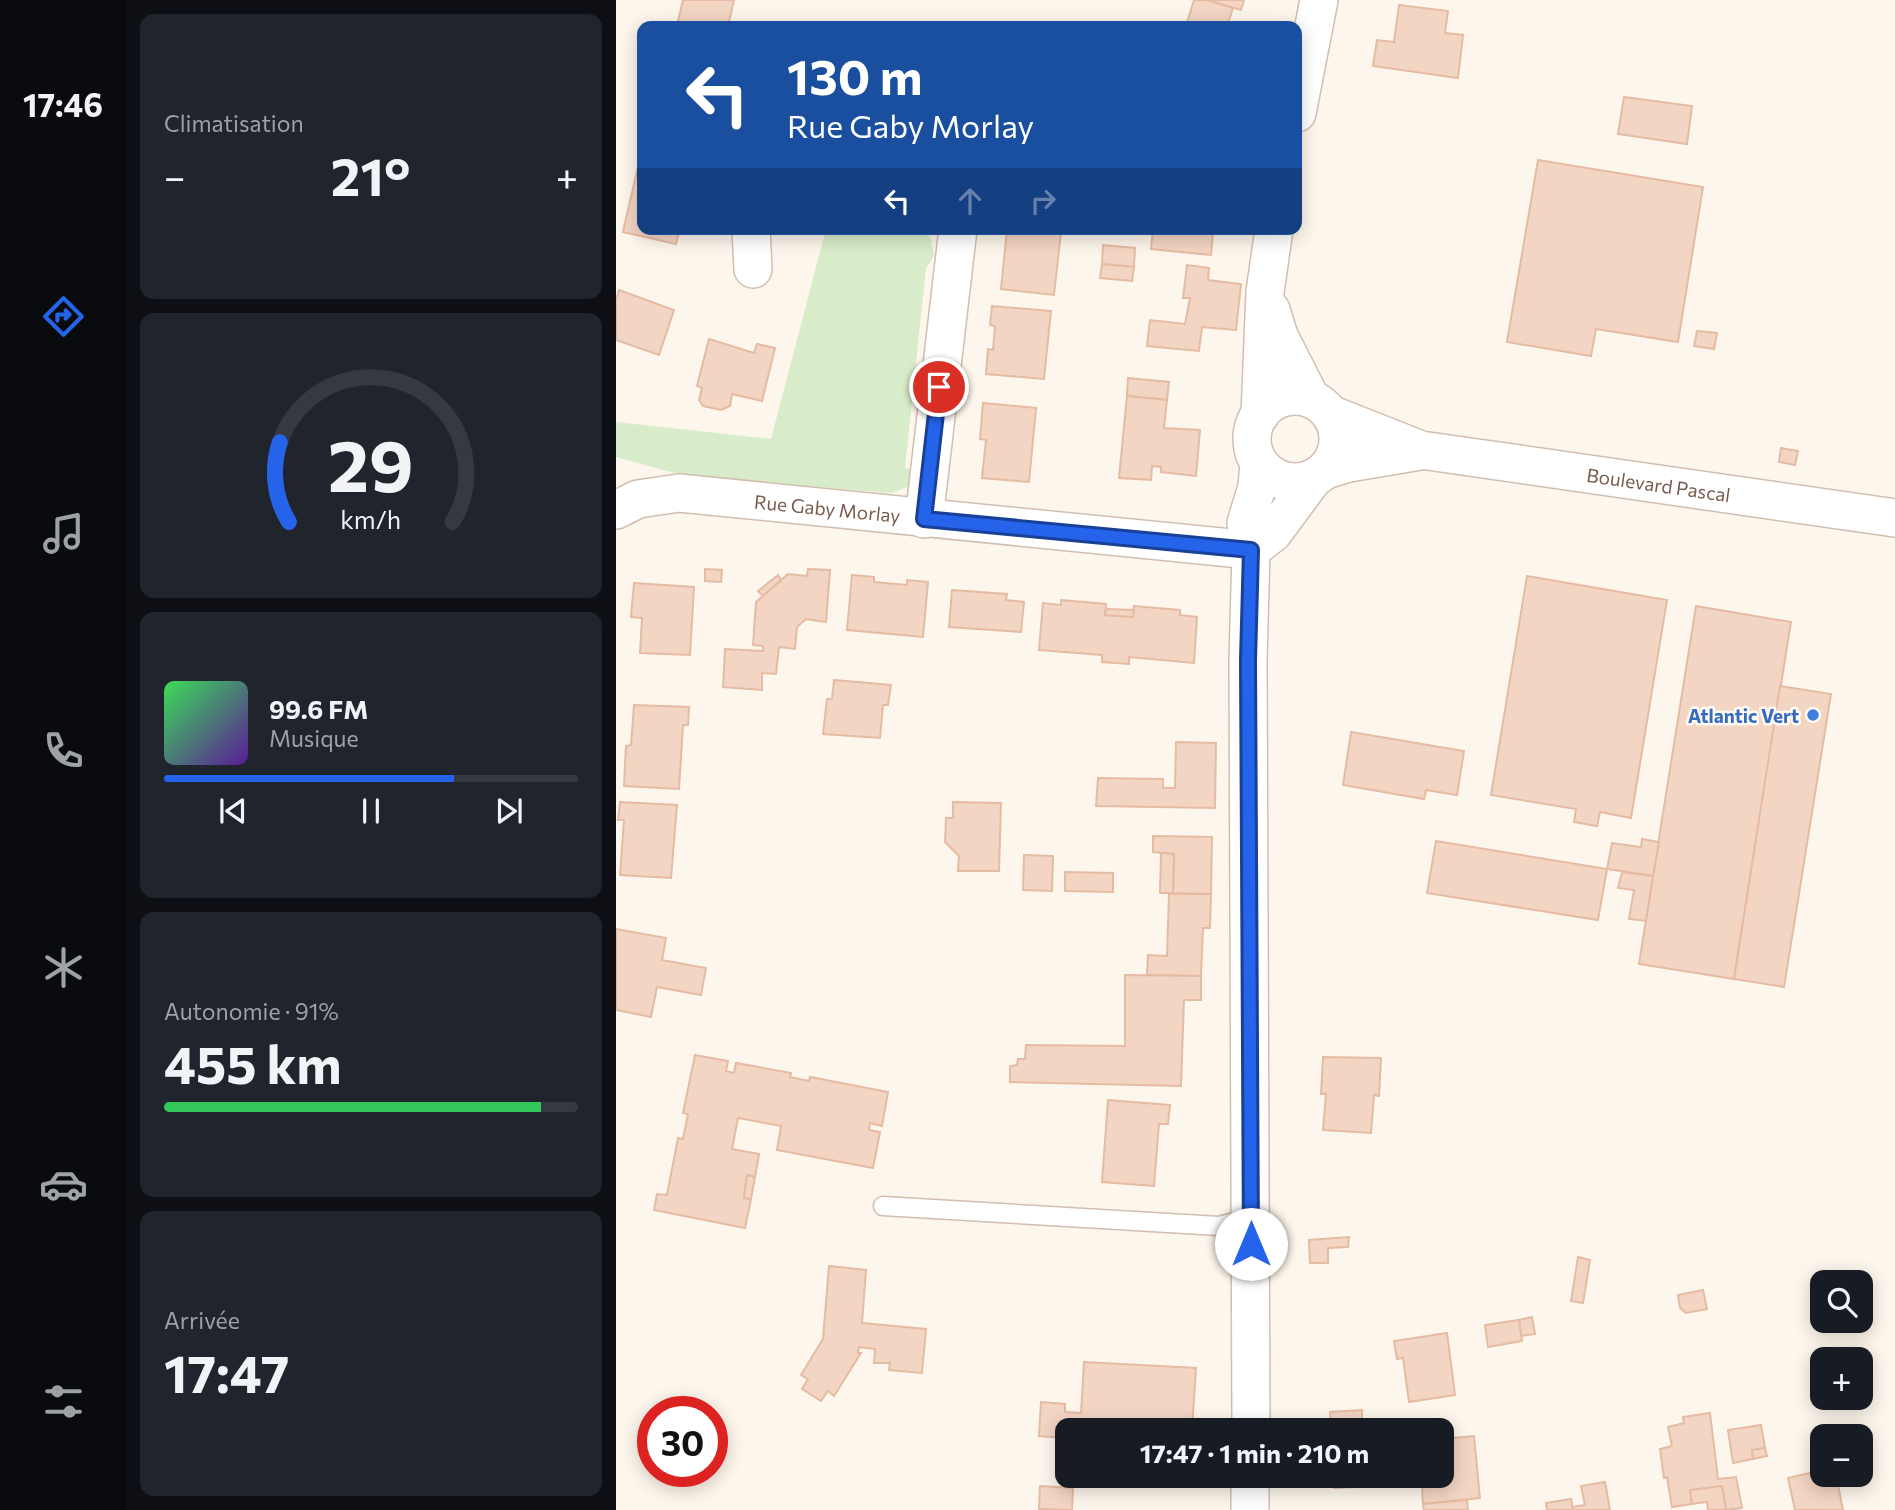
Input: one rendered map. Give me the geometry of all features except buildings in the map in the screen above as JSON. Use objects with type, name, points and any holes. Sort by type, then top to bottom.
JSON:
[{"type":"street","points":[[1302,87],[1319,0]]},
{"type":"street","points":[[751,235],[753,269]]},
{"type":"street","points":[[924,519],[957,235]]},
{"type":"street","points":[[1260,415],[1265,292],[1273,235]]},
{"type":"street","points":[[1251,550],[1273,533],[1319,475],[1337,450],[1338,438],[1336,425],[1320,406],[1279,336],[1265,292]]},
{"type":"street","points":[[1319,475],[1301,482],[1278,479],[1259,463],[1252,439],[1254,426],[1260,415],[1277,400],[1288,397],[1320,406]]},
{"type":"street","name":"Boulevard Pascal","points":[[1320,406],[1421,450],[1895,518]]},
{"type":"street","name":"Boulevard Pascal","points":[[1319,475],[1349,463],[1421,450]]},
{"type":"street","points":[[1251,1418],[1248,660],[1251,550],[1246,523],[1257,487],[1259,463]]},
{"type":"street","name":"Rue Gaby Morlay","points":[[616,510],[638,499],[679,493],[1251,550]]},
{"type":"street","points":[[1250,1488],[1250,1510]]},
{"type":"lane","points":[[883,1206],[1219,1226],[1251,1217]]},
{"type":"green space","points":[[824,235],[928,235],[934,256],[926,268],[905,468],[915,470],[909,486],[892,493],[689,477],[616,457],[616,422],[771,439]]},
{"type":"place","name":"Atlantic Vert","points":[[1813,715]]},
{"type":"route","points":[[939,387],[924,519],[1251,550],[1248,660],[1251,1244]]}]
